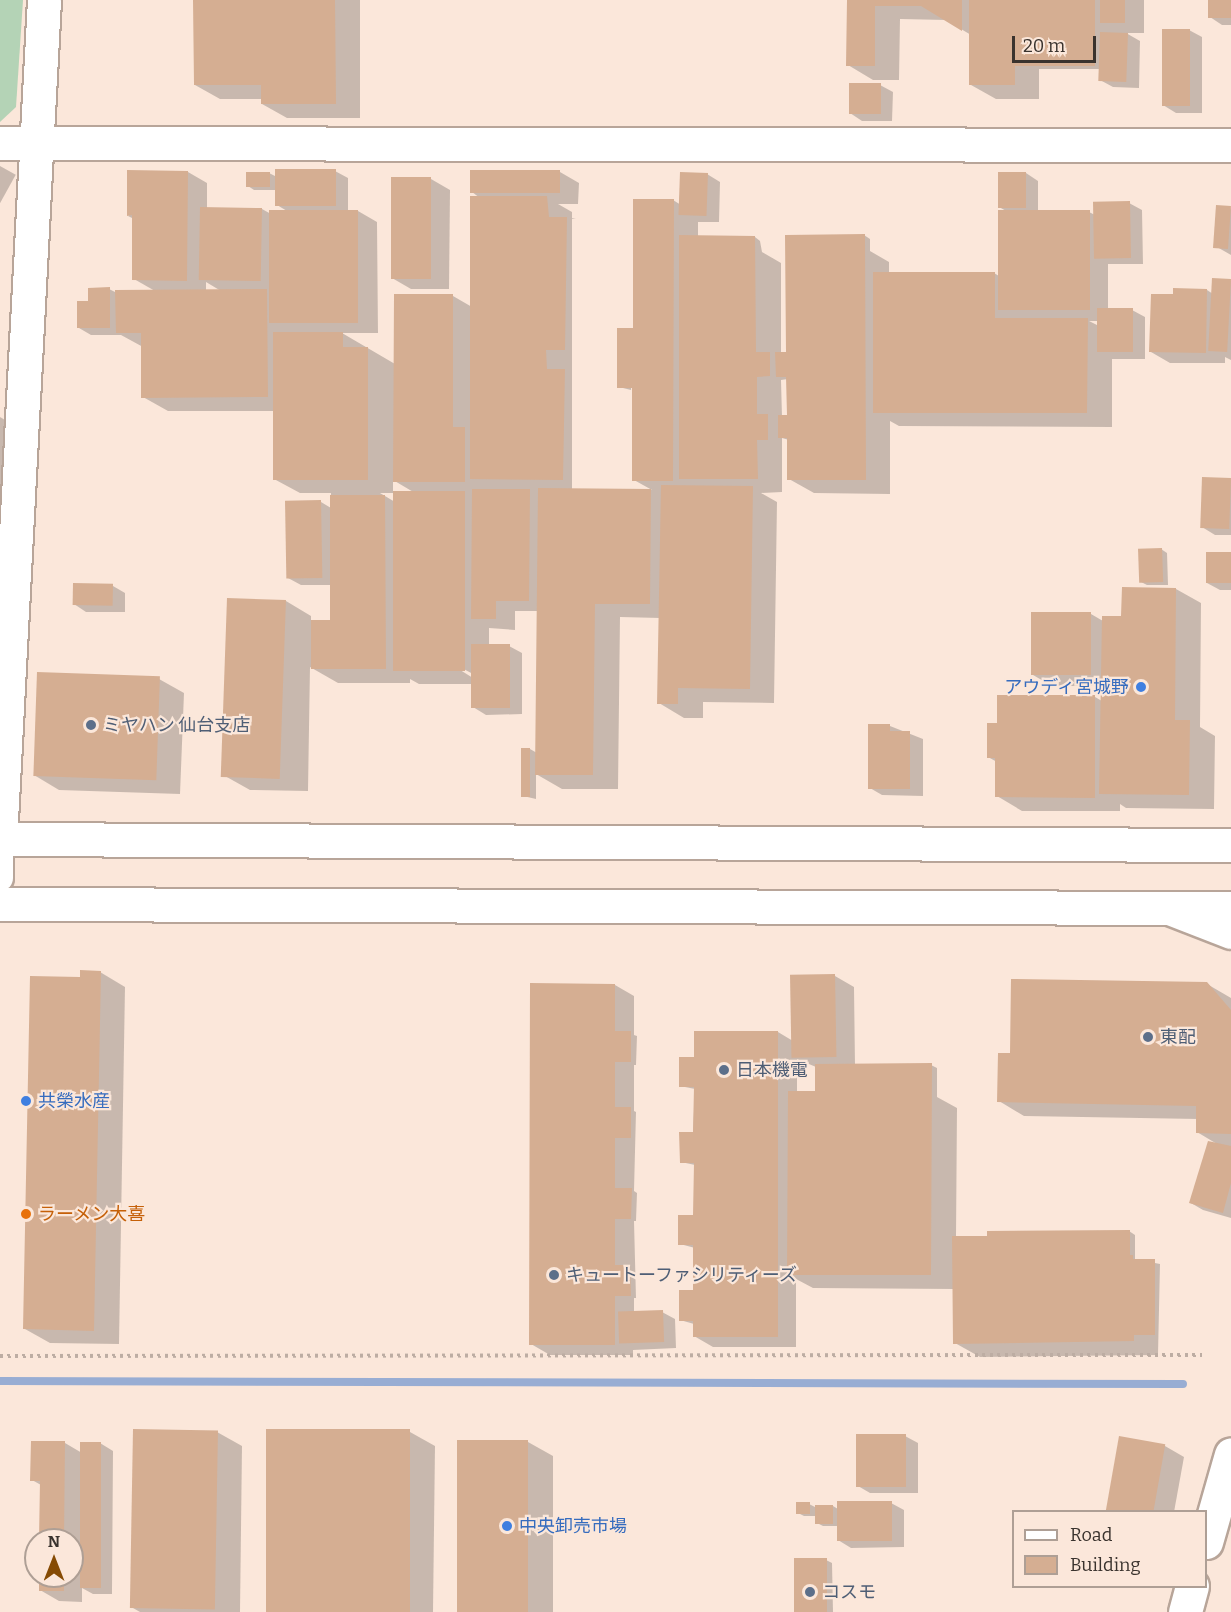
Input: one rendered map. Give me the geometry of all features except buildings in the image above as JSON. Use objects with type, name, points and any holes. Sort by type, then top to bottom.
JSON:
[{"type":"main road","points":[[44,0],[0,839],[1231,845]]},
{"type":"main road","points":[[0,143],[1231,146]]},
{"type":"main road","points":[[0,904],[1231,908]]},
{"type":"main road","points":[[1172,909],[1231,932]]},
{"type":"main road","points":[[1207,1538],[1231,1454]]},
{"type":"main road","points":[[1185,1612],[1192,1588]]},
{"type":"street","points":[[0,839],[0,878]]},
{"type":"path","points":[[0,1356],[1202,1355]]},
{"type":"green space","points":[[0,0],[23,0],[16,107],[0,122]]},
{"type":"waterway","points":[[0,1381],[1183,1384]]},
{"type":"place","name":"アウディ宮城野","points":[[1141,687]]},
{"type":"place","name":"ミヤハン 仙台支店","points":[[91,725]]},
{"type":"place","name":"東配","points":[[1148,1037]]},
{"type":"place","name":"日本機電","points":[[724,1070]]},
{"type":"place","name":"共榮水産","points":[[26,1101]]},
{"type":"place","name":"ラーメン大喜","points":[[26,1214]]},
{"type":"place","name":"キュートーファシリティーズ","points":[[554,1275]]},
{"type":"place","name":"中央卸売市場","points":[[507,1526]]},
{"type":"place","name":"コスモ","points":[[810,1592]]}]
